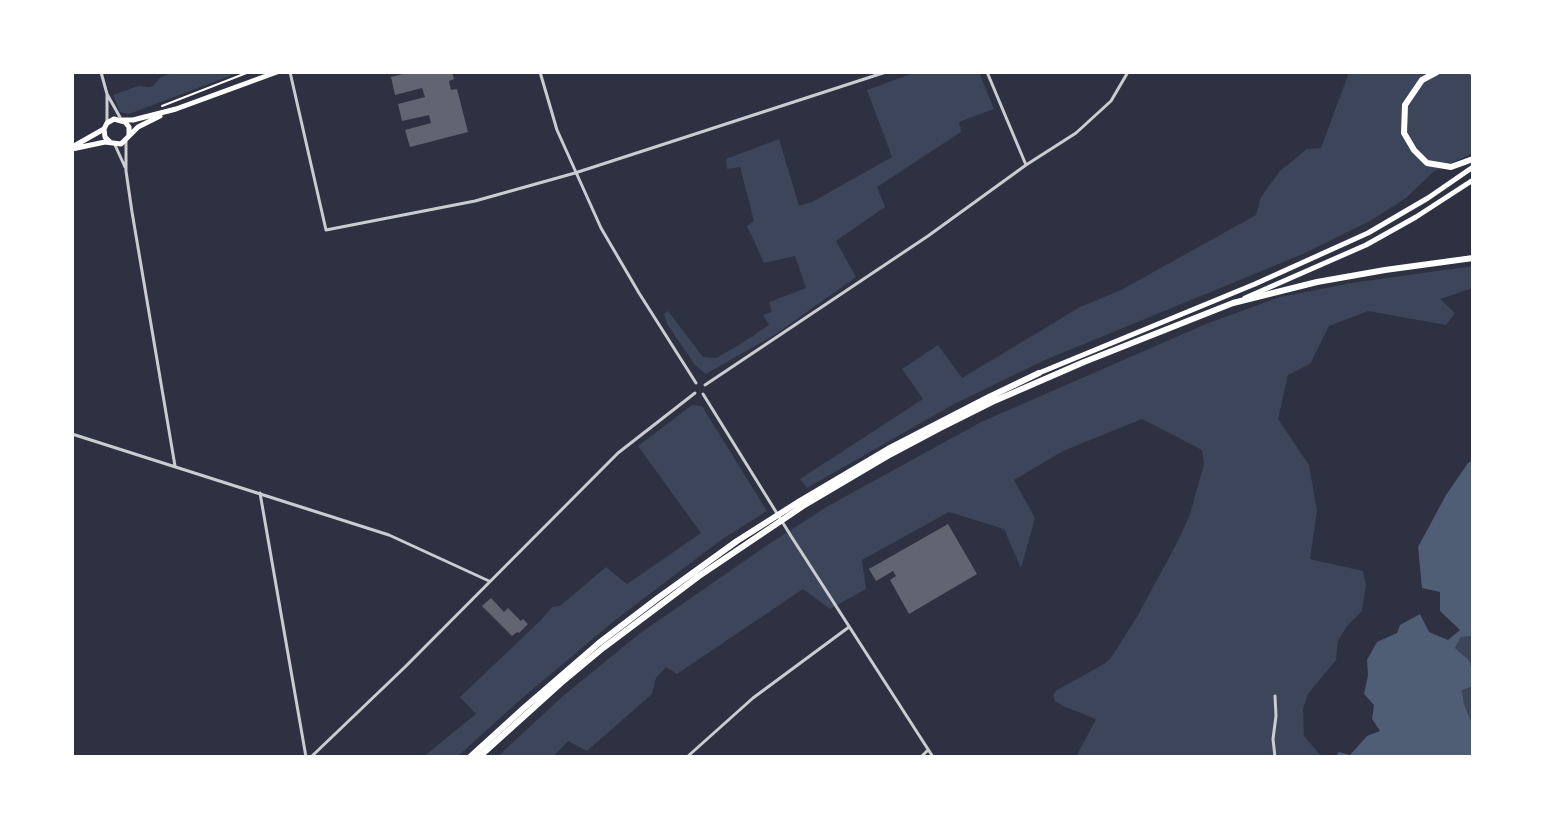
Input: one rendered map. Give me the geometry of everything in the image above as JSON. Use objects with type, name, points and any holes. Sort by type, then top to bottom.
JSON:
[{"type":"highway","points":[[1437,72],[1422,80],[1405,105],[1404,133],[1414,150],[1427,163],[1451,167],[1473,159]]},
{"type":"highway","points":[[479,757],[561,683],[662,602],[741,546],[891,454],[992,402],[1233,303],[1317,282],[1473,258]]},
{"type":"highway","points":[[470,757],[599,643],[737,541],[888,449],[1039,373]]},
{"type":"main road","points":[[72,148],[98,143],[121,144],[143,125],[176,109],[277,72]]},
{"type":"main road","points":[[72,148],[92,138],[114,119],[133,120],[176,109]]},
{"type":"main road","points":[[122,120],[129,127],[128,138]]},
{"type":"main road","points":[[106,126],[105,137],[113,143]]},
{"type":"main road","points":[[1039,373],[1338,247],[1394,219],[1473,167]]},
{"type":"main road","points":[[1233,303],[1366,245],[1473,180]]},
{"type":"street","points":[[101,72],[107,94],[122,120]]},
{"type":"street","points":[[290,72],[326,230],[475,201],[575,173],[886,72]]},
{"type":"street","points":[[540,72],[557,130],[601,228],[696,383]]},
{"type":"street","points":[[987,72],[1026,165]]},
{"type":"street","points":[[705,385],[1076,133],[1109,103],[1128,72]]},
{"type":"street","points":[[106,126],[107,94]]},
{"type":"street","points":[[128,138],[126,171],[175,466]]},
{"type":"street","points":[[113,143],[126,171]]},
{"type":"street","points":[[696,383],[705,385]]},
{"type":"street","points":[[695,393],[693,388],[696,383]]},
{"type":"street","points":[[703,394],[705,385]]},
{"type":"street","points":[[695,393],[703,394]]},
{"type":"street","points":[[308,757],[405,667],[618,453],[695,393]]},
{"type":"street","points":[[703,394],[933,757]]},
{"type":"street","points":[[72,434],[389,535],[489,581]]},
{"type":"street","points":[[260,493],[308,757]]},
{"type":"street","points":[[687,757],[753,698],[849,627]]},
{"type":"street","points":[[1275,696],[1275,757]]},
{"type":"street","points":[[921,757],[928,750]]},
{"type":"path","points":[[165,104],[249,72]]},
{"type":"shaded area","points":[[173,72],[240,72],[129,114],[120,112],[113,95],[138,86],[153,86],[161,77]]},
{"type":"shaded area","points":[[916,72],[979,72],[994,109],[959,122],[961,132],[877,187],[885,207],[836,241],[856,277],[776,334],[706,374],[695,365],[667,324],[664,314],[668,311],[703,357],[716,358],[769,325],[763,315],[772,312],[769,302],[806,288],[795,256],[764,263],[747,226],[754,221],[740,167],[727,169],[726,159],[779,139],[799,206],[812,202],[892,157],[867,90]]},
{"type":"shaded area","points":[[1349,72],[1472,72],[1473,153],[1433,172],[1406,198],[1370,221],[1303,254],[1045,360],[954,404],[807,488],[800,479],[923,399],[902,369],[938,345],[962,378],[1080,307],[1121,290],[1256,215],[1261,197],[1280,171],[1307,149],[1321,148]]},
{"type":"shaded area","points":[[1473,266],[1473,288],[1440,299],[1455,313],[1446,325],[1368,311],[1329,326],[1310,364],[1288,375],[1278,419],[1309,465],[1317,511],[1310,559],[1363,571],[1366,585],[1362,611],[1347,626],[1338,641],[1336,660],[1308,694],[1303,709],[1304,736],[1322,757],[1076,757],[1096,719],[1063,706],[1055,701],[1053,695],[1111,658],[1178,541],[1190,514],[1204,464],[1202,450],[1142,419],[1063,451],[1014,480],[1035,518],[1021,568],[1004,529],[949,512],[862,560],[866,589],[830,609],[803,589],[677,674],[666,667],[656,678],[652,694],[587,751],[568,741],[553,757],[497,757],[563,696],[639,634],[769,544],[828,506],[981,422],[1206,324],[1280,297],[1351,283]]},
{"type":"shaded area","points":[[692,405],[702,406],[767,511],[721,540],[614,621],[457,757],[423,757],[476,714],[460,697],[552,607],[560,606],[606,567],[627,584],[701,533],[638,446]]},
{"type":"shaded area","points":[[1473,460],[1473,636],[1461,637],[1455,648],[1469,660],[1473,675],[1471,687],[1462,690],[1464,704],[1473,722],[1473,757],[1335,757],[1339,752],[1350,755],[1367,736],[1380,731],[1372,719],[1374,705],[1364,694],[1367,660],[1377,642],[1397,633],[1400,625],[1420,614],[1429,632],[1448,640],[1460,630],[1440,611],[1440,592],[1422,588],[1418,547],[1446,495]]},
{"type":"shaded area","points":[[1473,636],[1473,675],[1469,660],[1455,648],[1461,637]]},
{"type":"shaded area","points":[[1473,675],[1473,722],[1464,704],[1462,690],[1471,687]]},
{"type":"building","points":[[411,72],[452,72],[454,79],[449,81],[451,90],[457,89],[468,132],[410,147],[405,130],[431,123],[429,115],[402,121],[398,104],[425,97],[422,88],[395,95],[391,77]]},
{"type":"building","points":[[948,524],[977,574],[909,614],[890,580],[896,576],[893,571],[876,581],[869,569]]},
{"type":"building","points":[[491,598],[504,612],[508,608],[528,624],[512,636],[482,606]]}]
